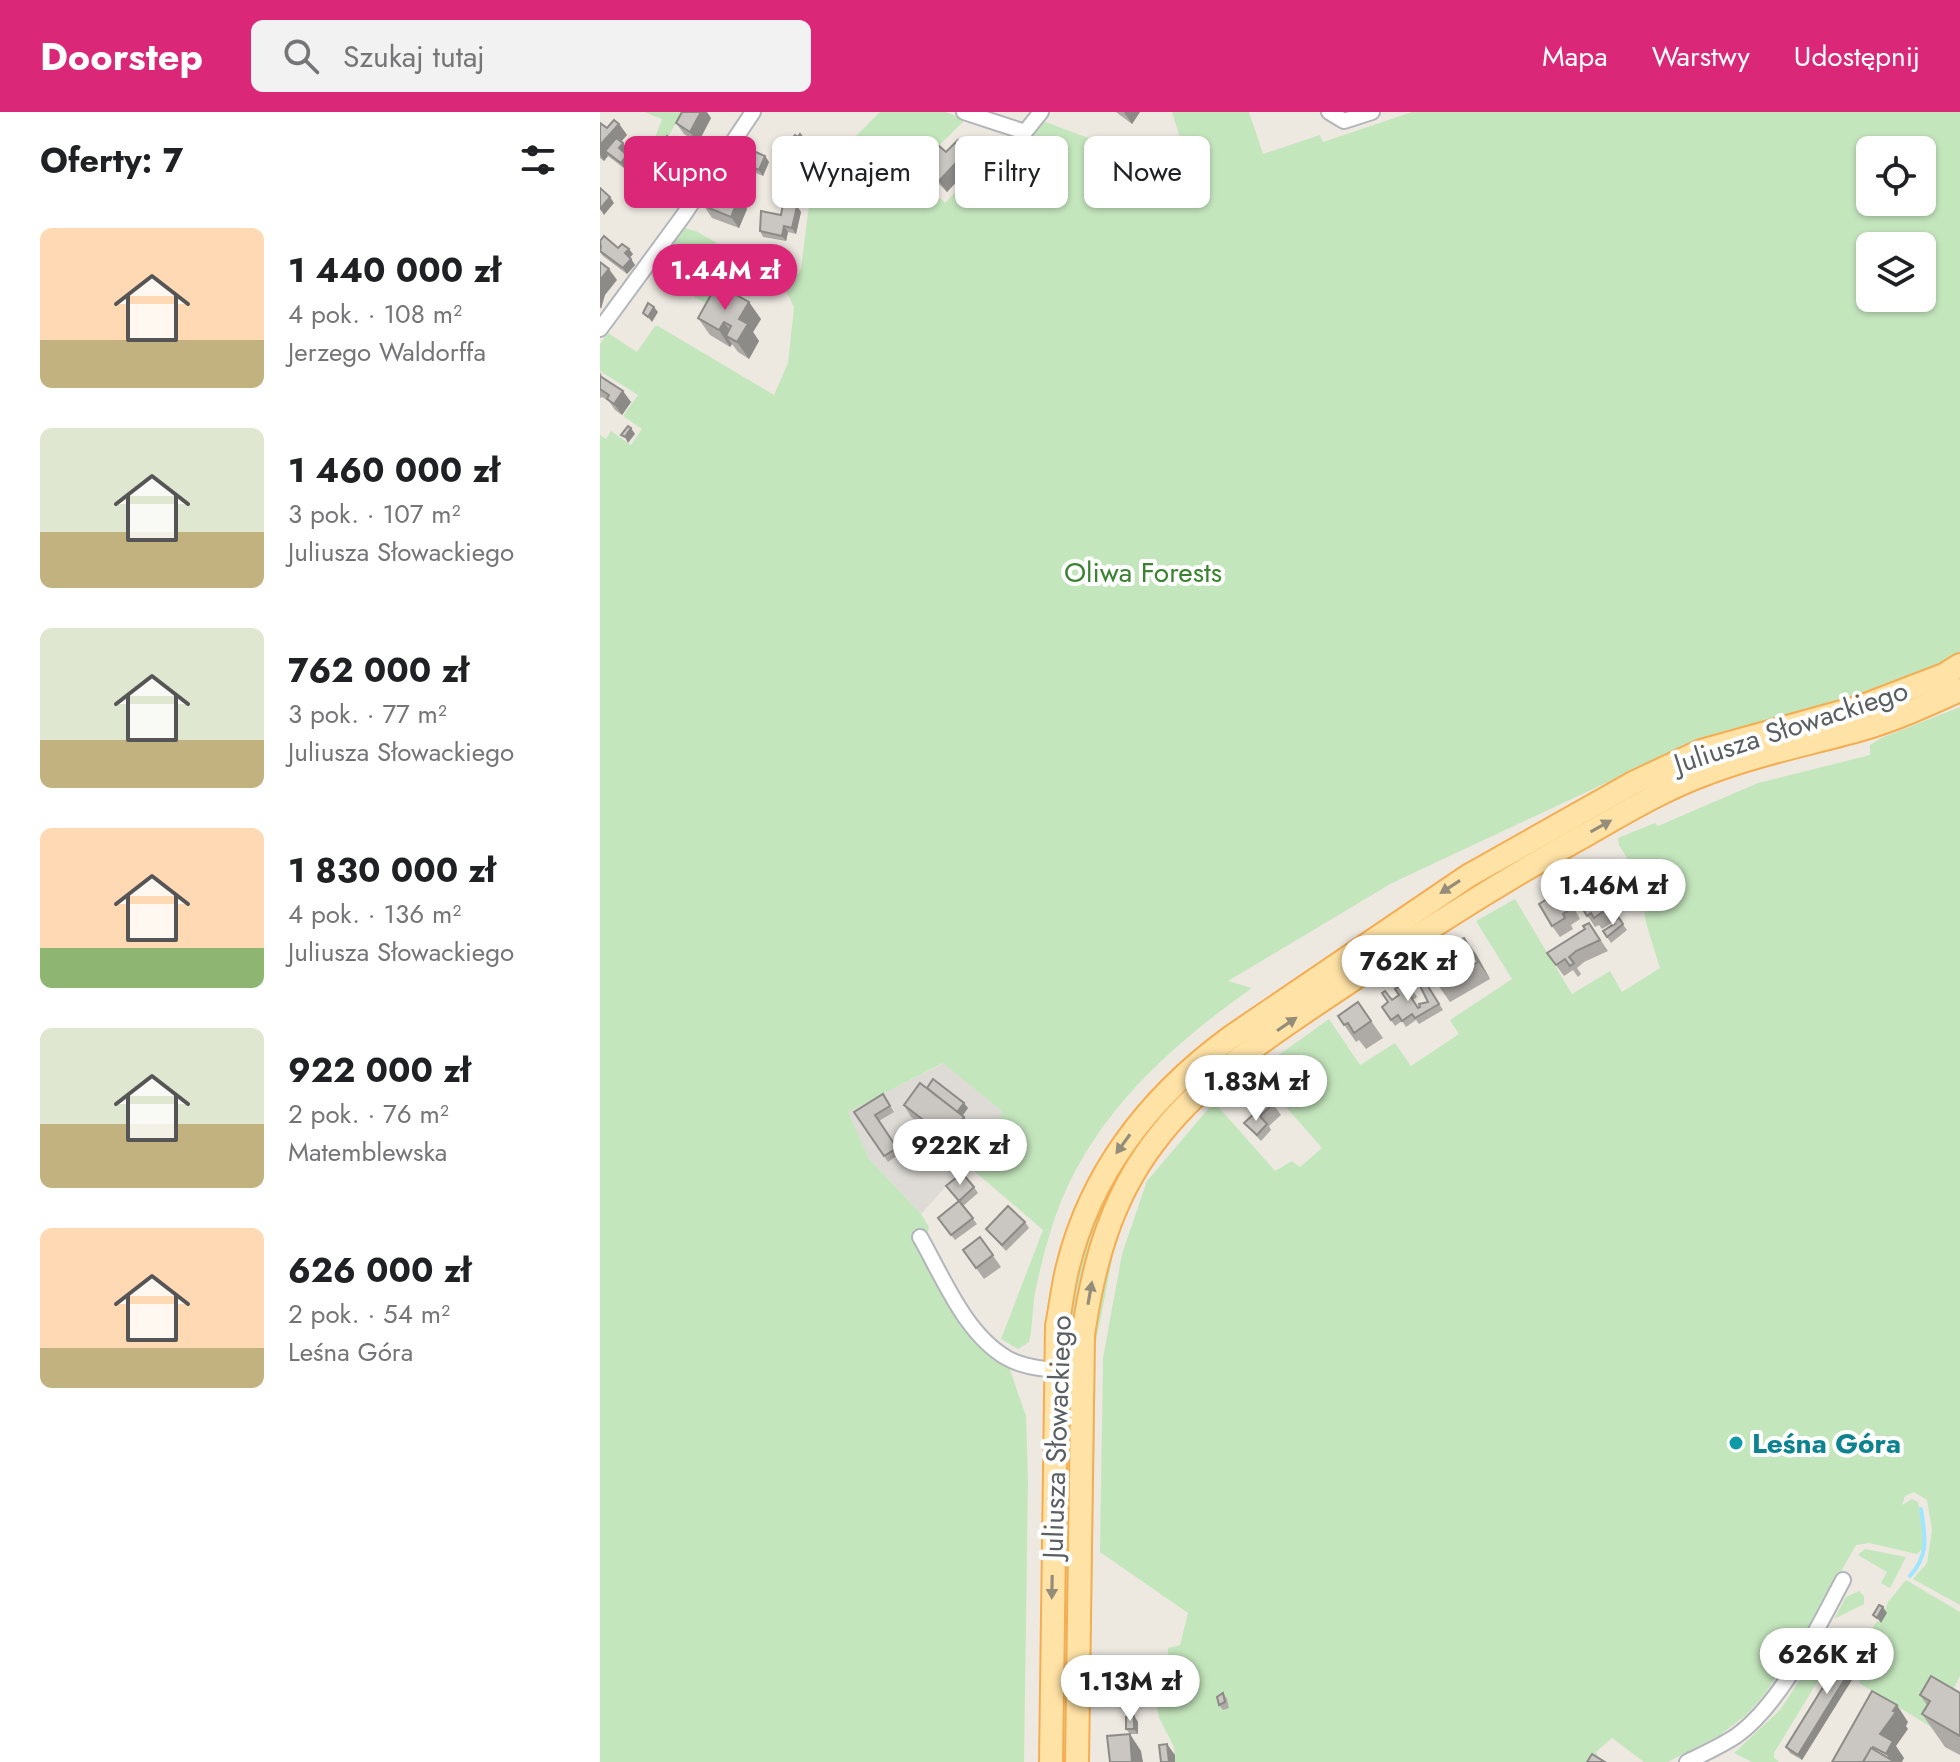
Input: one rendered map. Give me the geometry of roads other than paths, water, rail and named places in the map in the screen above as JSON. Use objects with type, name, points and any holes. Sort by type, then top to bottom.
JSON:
[{"type":"main road","name":"Juliusza Słowackiego","points":[[1051,1762],[1057,1326],[1067,1267],[1078,1231],[1115,1155],[1140,1120],[1201,1059],[1318,976],[1468,876],[1633,783],[1701,751],[1863,706],[1944,675],[1960,665]]},
{"type":"main road","name":"Juliusza Słowackiego","points":[[1077,1762],[1081,1371],[1091,1286],[1103,1240],[1132,1175],[1176,1116],[1242,1057],[1460,907],[1638,806],[1719,768],[1862,729],[1917,710],[1960,690]]},
{"type":"street","points":[[600,329],[683,216],[753,112]]},
{"type":"street","points":[[964,112],[1025,132],[1041,112]]},
{"type":"street","points":[[1329,112],[1344,121],[1372,112]]},
{"type":"street","points":[[920,1237],[966,1316],[987,1343],[1008,1359],[1024,1365],[1081,1371]]},
{"type":"street","points":[[1687,1762],[1734,1737],[1772,1700],[1816,1632],[1843,1580]]},
{"type":"waterway","points":[[1910,1576],[1923,1552],[1925,1536],[1921,1509]]},
{"type":"place","name":"Leśna Góra","points":[[1736,1443]]},
{"type":"park label","name":"Oliwa Forests","points":[[1143,572]]}]
